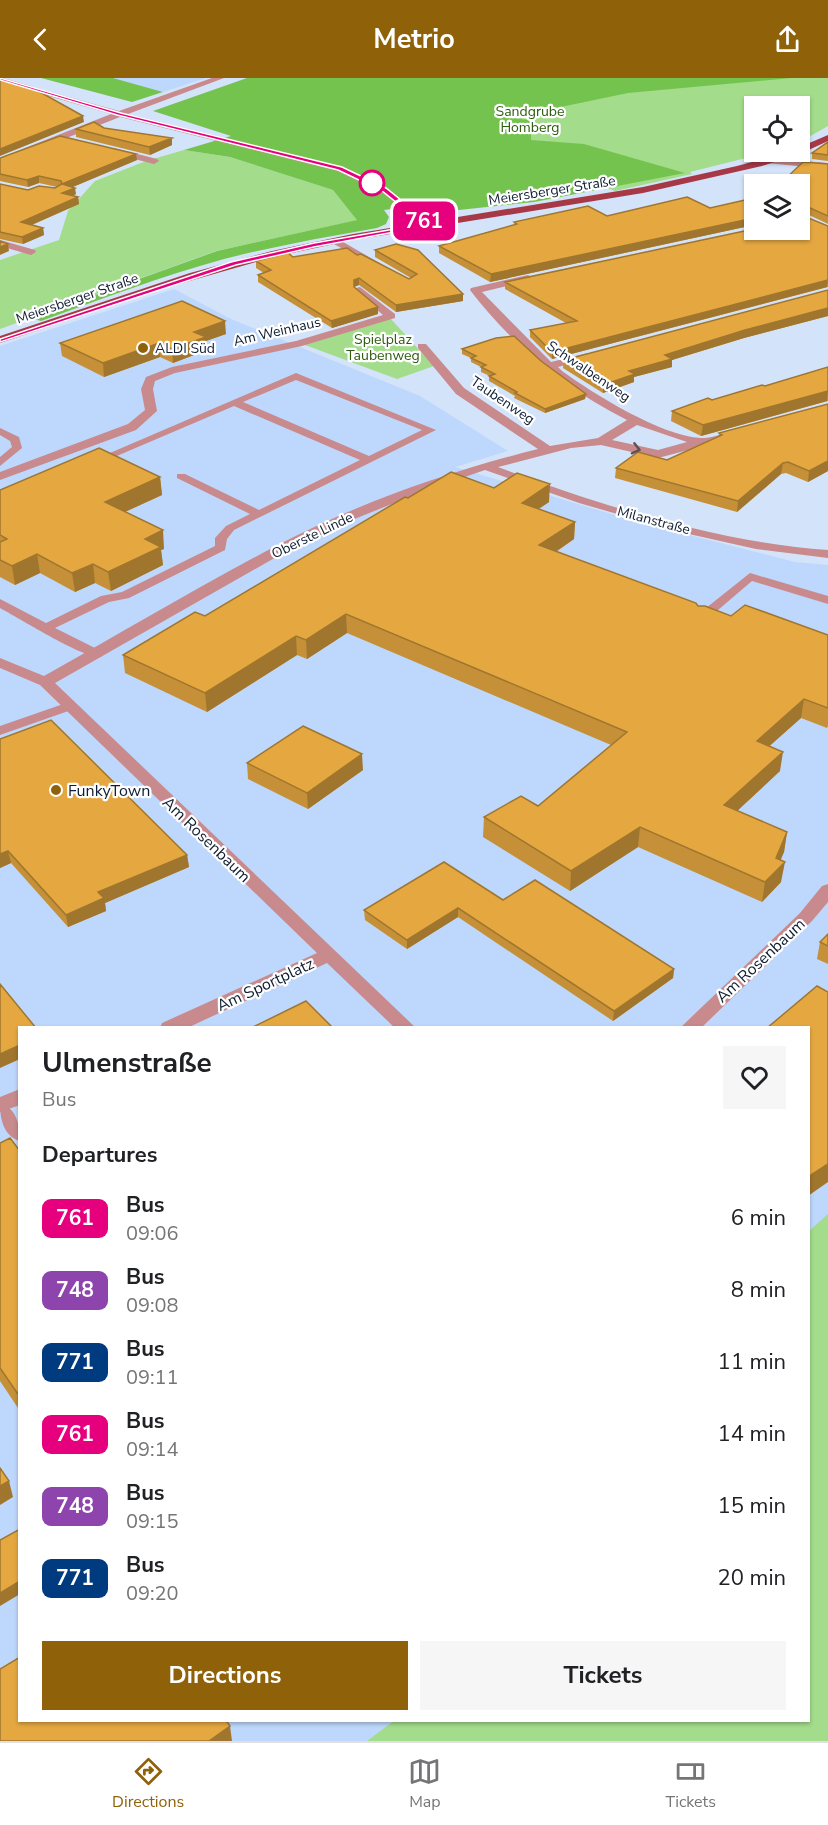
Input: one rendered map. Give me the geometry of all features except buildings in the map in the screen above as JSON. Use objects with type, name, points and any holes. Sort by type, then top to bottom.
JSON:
[{"type":"main road","name":"Meiersberger Straße","points":[[810,146],[828,138]]},
{"type":"main road","name":"Meiersberger Straße","points":[[0,340],[200,273],[260,256],[334,241],[634,191],[765,162]]},
{"type":"street","points":[[0,161],[119,114],[220,78]]},
{"type":"street","points":[[0,80],[119,114],[340,169],[384,190],[429,225]]},
{"type":"street","points":[[59,137],[81,143]]},
{"type":"street","points":[[102,148],[154,161]]},
{"type":"street","points":[[781,162],[828,166]]},
{"type":"street","points":[[0,243],[31,252]]},
{"type":"street","name":"Schwalbenweg","points":[[534,276],[475,290],[549,366],[636,420],[601,441]]},
{"type":"street","name":"Am Weinhaus","points":[[0,476],[132,427],[142,421],[151,411],[147,389],[150,380],[158,375],[187,366],[298,344],[391,316],[360,290]]},
{"type":"street","name":"Taubenweg","points":[[422,346],[460,391],[547,449]]},
{"type":"street","points":[[549,366],[600,353]]},
{"type":"street","points":[[636,420],[665,433],[702,442]]},
{"type":"street","points":[[601,441],[658,454],[753,428]]},
{"type":"street","name":"Oberste Linde","points":[[45,682],[280,549],[352,514],[485,466],[547,449],[601,441]]},
{"type":"street","name":"Milanstraße","points":[[485,466],[525,482],[639,517],[794,553],[828,554]]},
{"type":"street","name":"Am Rosenbaum","points":[[0,663],[45,682],[405,1026]]},
{"type":"street","name":"Am Rosenbaum","points":[[691,1026],[806,917],[828,890]]},
{"type":"street","name":"Am Sportplatz","points":[[173,1026],[328,955]]},
{"type":"street","points":[[0,1107],[18,1097]]},
{"type":"lane","points":[[334,241],[384,268]]},
{"type":"lane","points":[[46,628],[105,599],[125,595],[220,548],[221,538],[230,528],[431,430],[296,376],[85,466]]},
{"type":"lane","points":[[236,403],[368,460]]},
{"type":"lane","points":[[0,431],[15,439],[17,448],[0,463]]},
{"type":"lane","points":[[181,476],[259,514]]},
{"type":"lane","points":[[700,619],[750,577],[828,600]]},
{"type":"lane","points":[[0,603],[97,654]]},
{"type":"lane","points":[[0,732],[69,706]]},
{"type":"lane","points":[[0,1107],[18,1132]]},
{"type":"shaded area","points":[[113,78],[206,78],[163,92]]},
{"type":"shaded area","points":[[174,289],[231,319],[420,396],[508,451],[455,467],[638,522],[795,562],[828,565],[828,1217],[810,1235],[810,1026],[18,1026],[18,1722],[394,1722],[367,1741],[0,1741],[0,346]]},
{"type":"green space","points":[[41,78],[113,78],[163,92],[132,102]]},
{"type":"green space","points":[[247,78],[791,78],[628,93],[508,118],[531,120],[531,140],[584,144],[685,173],[534,202],[459,210],[423,205],[384,210],[389,217],[386,224],[377,228],[224,259],[155,280],[41,321],[31,318],[217,251],[357,220],[333,190],[230,157],[184,150],[231,136],[153,111]]},
{"type":"green space","name":"Sandgrube Homberg","points":[[309,78],[828,78],[828,126],[810,136],[810,96],[744,96],[744,158],[690,172],[692,174],[615,191],[569,172]]},
{"type":"green space","points":[[184,150],[230,157],[333,190],[358,220],[216,251],[0,329],[0,260],[59,240],[68,211],[95,181],[146,161]]},
{"type":"green space","name":"Spielplaz Taubenweg","points":[[390,318],[434,366],[397,379],[305,345]]},
{"type":"green space","points":[[828,1214],[828,1741],[367,1741],[392,1722],[810,1722],[810,1230]]},
{"type":"bus line","name":"761","points":[[0,79],[119,114],[340,169],[384,190],[429,225],[260,256],[188,276],[0,340]]},
{"type":"place","name":"ALDI Süd","points":[[143,348]]},
{"type":"place","name":"FunkyTown","points":[[56,790]]}]
